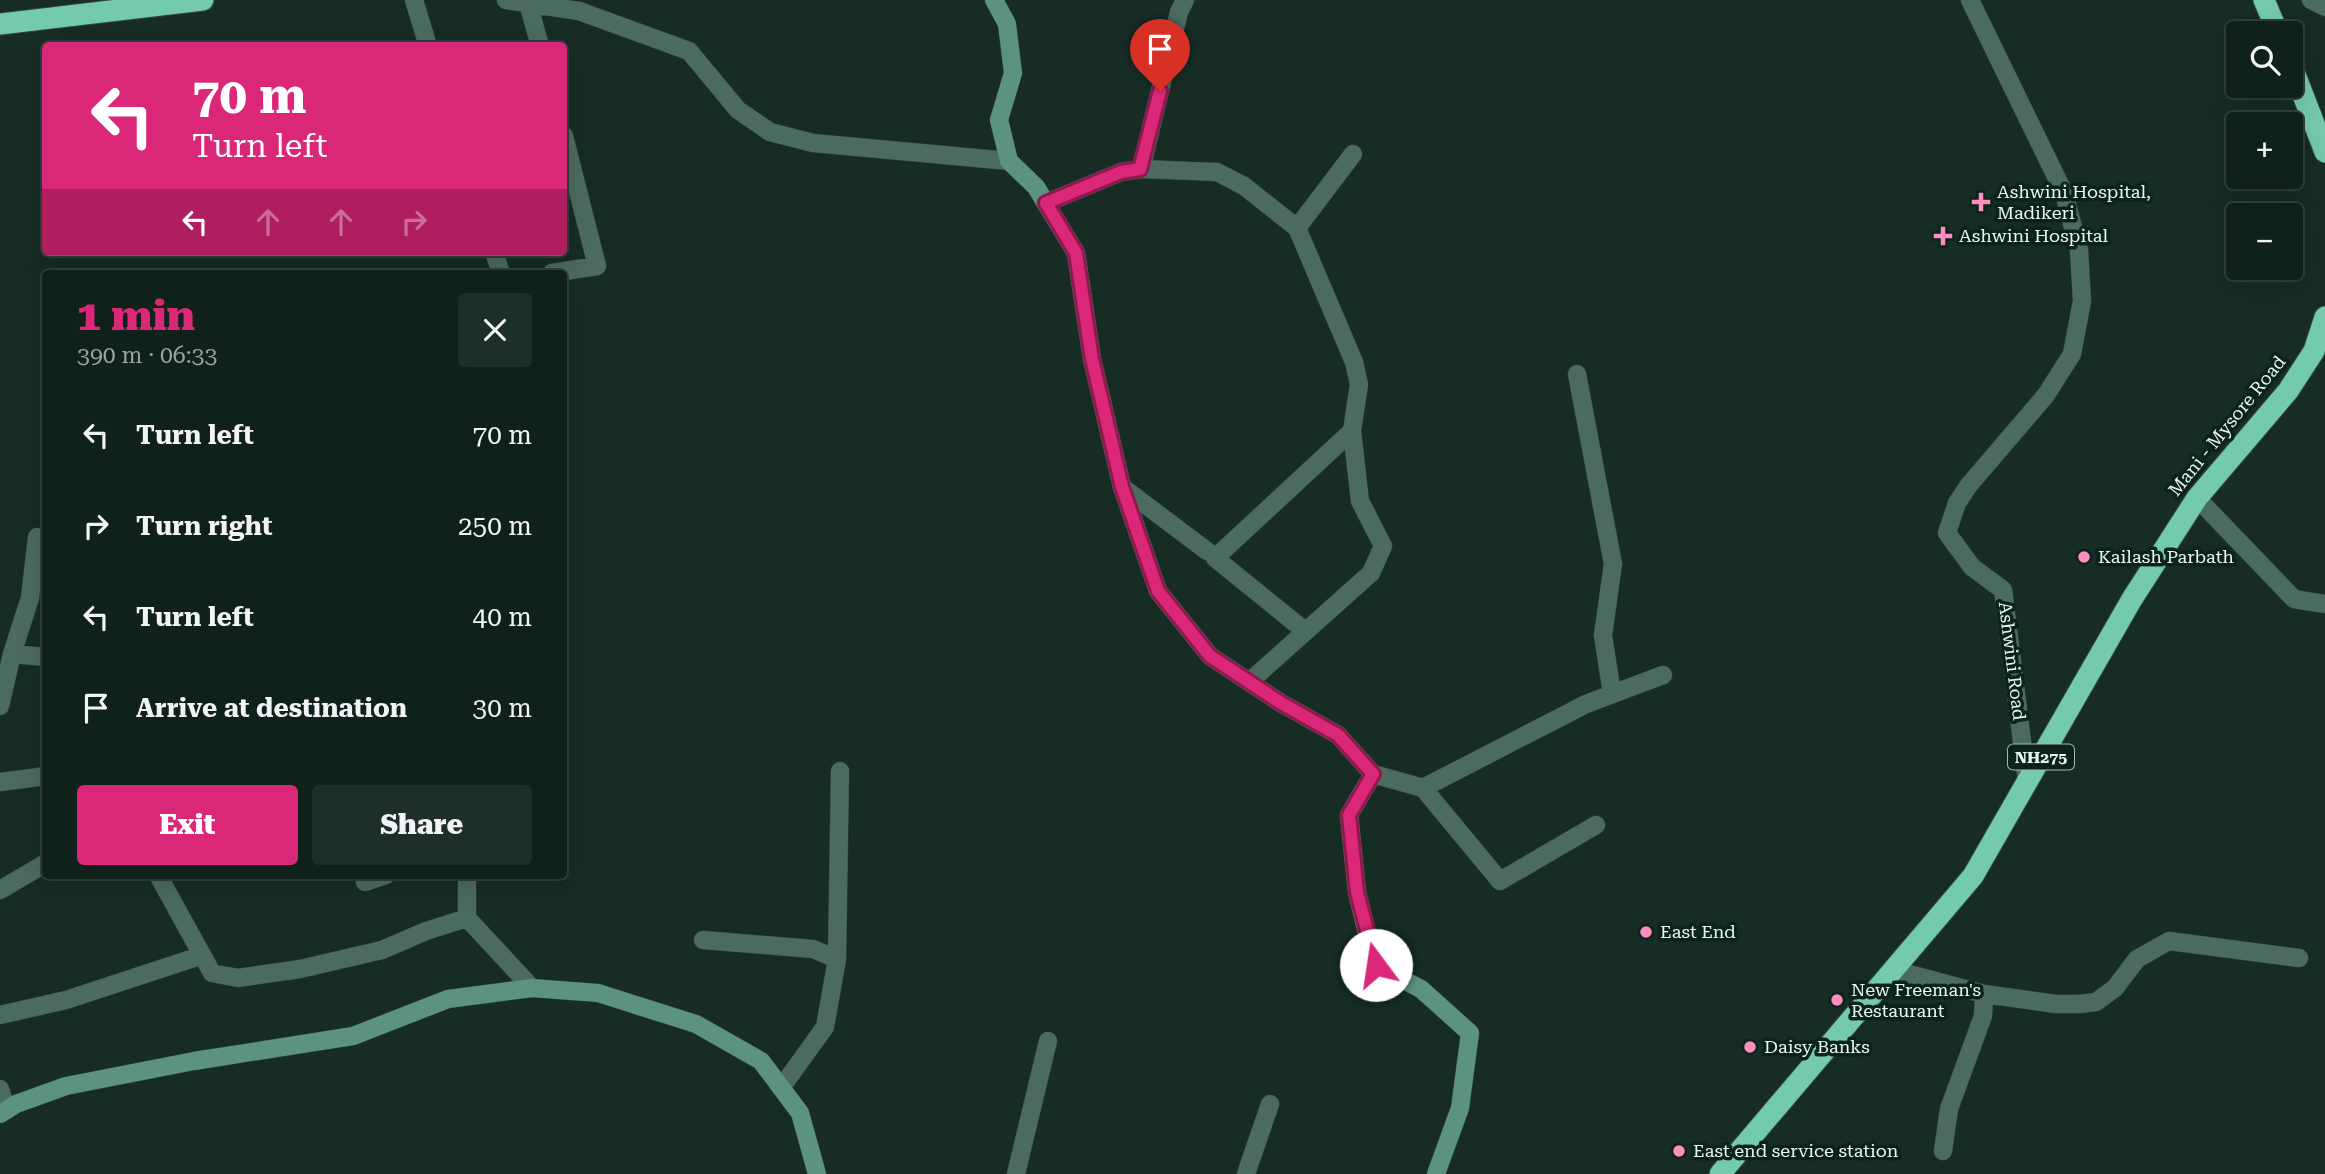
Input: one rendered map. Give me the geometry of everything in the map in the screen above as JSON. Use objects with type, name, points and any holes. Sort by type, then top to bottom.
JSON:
[{"type":"highway","points":[[0,24],[203,0]]},
{"type":"highway","points":[[2264,0],[2273,21]]},
{"type":"highway","points":[[2303,95],[2325,152]]},
{"type":"highway","name":"Mani - Mysore Road","points":[[1720,1174],[1973,876],[2132,598],[2197,498],[2288,391],[2315,351],[2325,317]]},
{"type":"street","points":[[414,0],[427,42]]},
{"type":"street","points":[[506,0],[579,11],[690,51],[738,110],[769,132],[813,143],[1009,162]]},
{"type":"street","points":[[994,0],[1007,24],[1013,73],[999,120],[1009,162],[1036,187],[1076,253],[1092,359],[1122,487],[1158,591],[1210,656],[1338,735],[1373,774],[1423,788],[1500,881],[1595,825]]},
{"type":"street","points":[[1140,169],[1185,0]]},
{"type":"street","name":"Ashwini Road","points":[[1970,0],[2064,193],[2079,250],[2082,301],[2072,354],[2046,394],[1969,485],[1957,503],[1947,533],[1972,567],[2003,590],[2027,781]]},
{"type":"street","points":[[2311,0],[2325,7]]},
{"type":"street","points":[[528,3],[539,42]]},
{"type":"street","points":[[567,148],[597,266],[567,271]]},
{"type":"street","points":[[1297,228],[1353,154]]},
{"type":"street","points":[[1046,203],[1121,172],[1140,169],[1217,172],[1244,186],[1297,228],[1354,362],[1359,384],[1352,431],[1360,501],[1383,546],[1371,573],[1249,682]]},
{"type":"street","points":[[1577,374],[1613,564],[1603,635],[1612,694]]},
{"type":"street","points":[[1305,631],[1215,558],[1352,431]]},
{"type":"street","points":[[1122,487],[1207,551]]},
{"type":"street","points":[[2197,498],[2294,599],[2325,604]]},
{"type":"street","points":[[0,706],[12,654],[38,599],[37,537]]},
{"type":"street","points":[[12,654],[42,657]]},
{"type":"street","points":[[1423,788],[1586,704],[1663,675]]},
{"type":"street","points":[[782,1088],[825,1027],[837,959],[840,771]]},
{"type":"street","points":[[1373,774],[1349,815],[1357,892],[1376,965],[1421,989],[1470,1033],[1460,1108],[1436,1174]]},
{"type":"street","points":[[0,782],[42,777]]},
{"type":"street","points":[[0,890],[42,865]]},
{"type":"street","points":[[160,879],[200,956],[212,973],[238,978],[300,969],[382,950],[426,931],[467,918]]},
{"type":"street","points":[[365,882],[374,879]]},
{"type":"street","points":[[467,879],[467,918],[533,988]]},
{"type":"street","points":[[703,940],[813,949],[837,959]]},
{"type":"street","points":[[1894,970],[1984,994],[2056,1004],[2095,1002],[2115,988],[2137,959],[2169,942],[2299,958]]},
{"type":"street","points":[[0,1015],[65,1000],[200,956]]},
{"type":"street","points":[[0,1089],[3,1112],[66,1086],[194,1060],[353,1036],[448,999],[533,988],[597,993],[696,1024],[761,1061],[800,1113],[817,1174]]},
{"type":"street","points":[[1942,1151],[1949,1109],[1983,1016],[1984,994]]},
{"type":"street","points":[[1016,1174],[1048,1041]]},
{"type":"street","points":[[1246,1174],[1270,1104]]},
{"type":"place","name":"Ashwini Hospital, Madikeri","points":[[1981,202]]},
{"type":"place","name":"Ashwini Hospital","points":[[1943,236]]},
{"type":"place","name":"Kailash Parbath","points":[[2084,557]]},
{"type":"place","name":"East End","points":[[1646,932]]},
{"type":"place","name":"New Freeman's Restaurant","points":[[1837,1000]]},
{"type":"place","name":"Daisy Banks","points":[[1750,1047]]},
{"type":"place","name":"East end service station","points":[[1679,1151]]},
{"type":"route","points":[[1160,91],[1140,169],[1121,172],[1046,203],[1076,253],[1092,359],[1122,487],[1158,591],[1210,656],[1281,703],[1338,735],[1373,774],[1349,815],[1357,892],[1376,965]]}]
